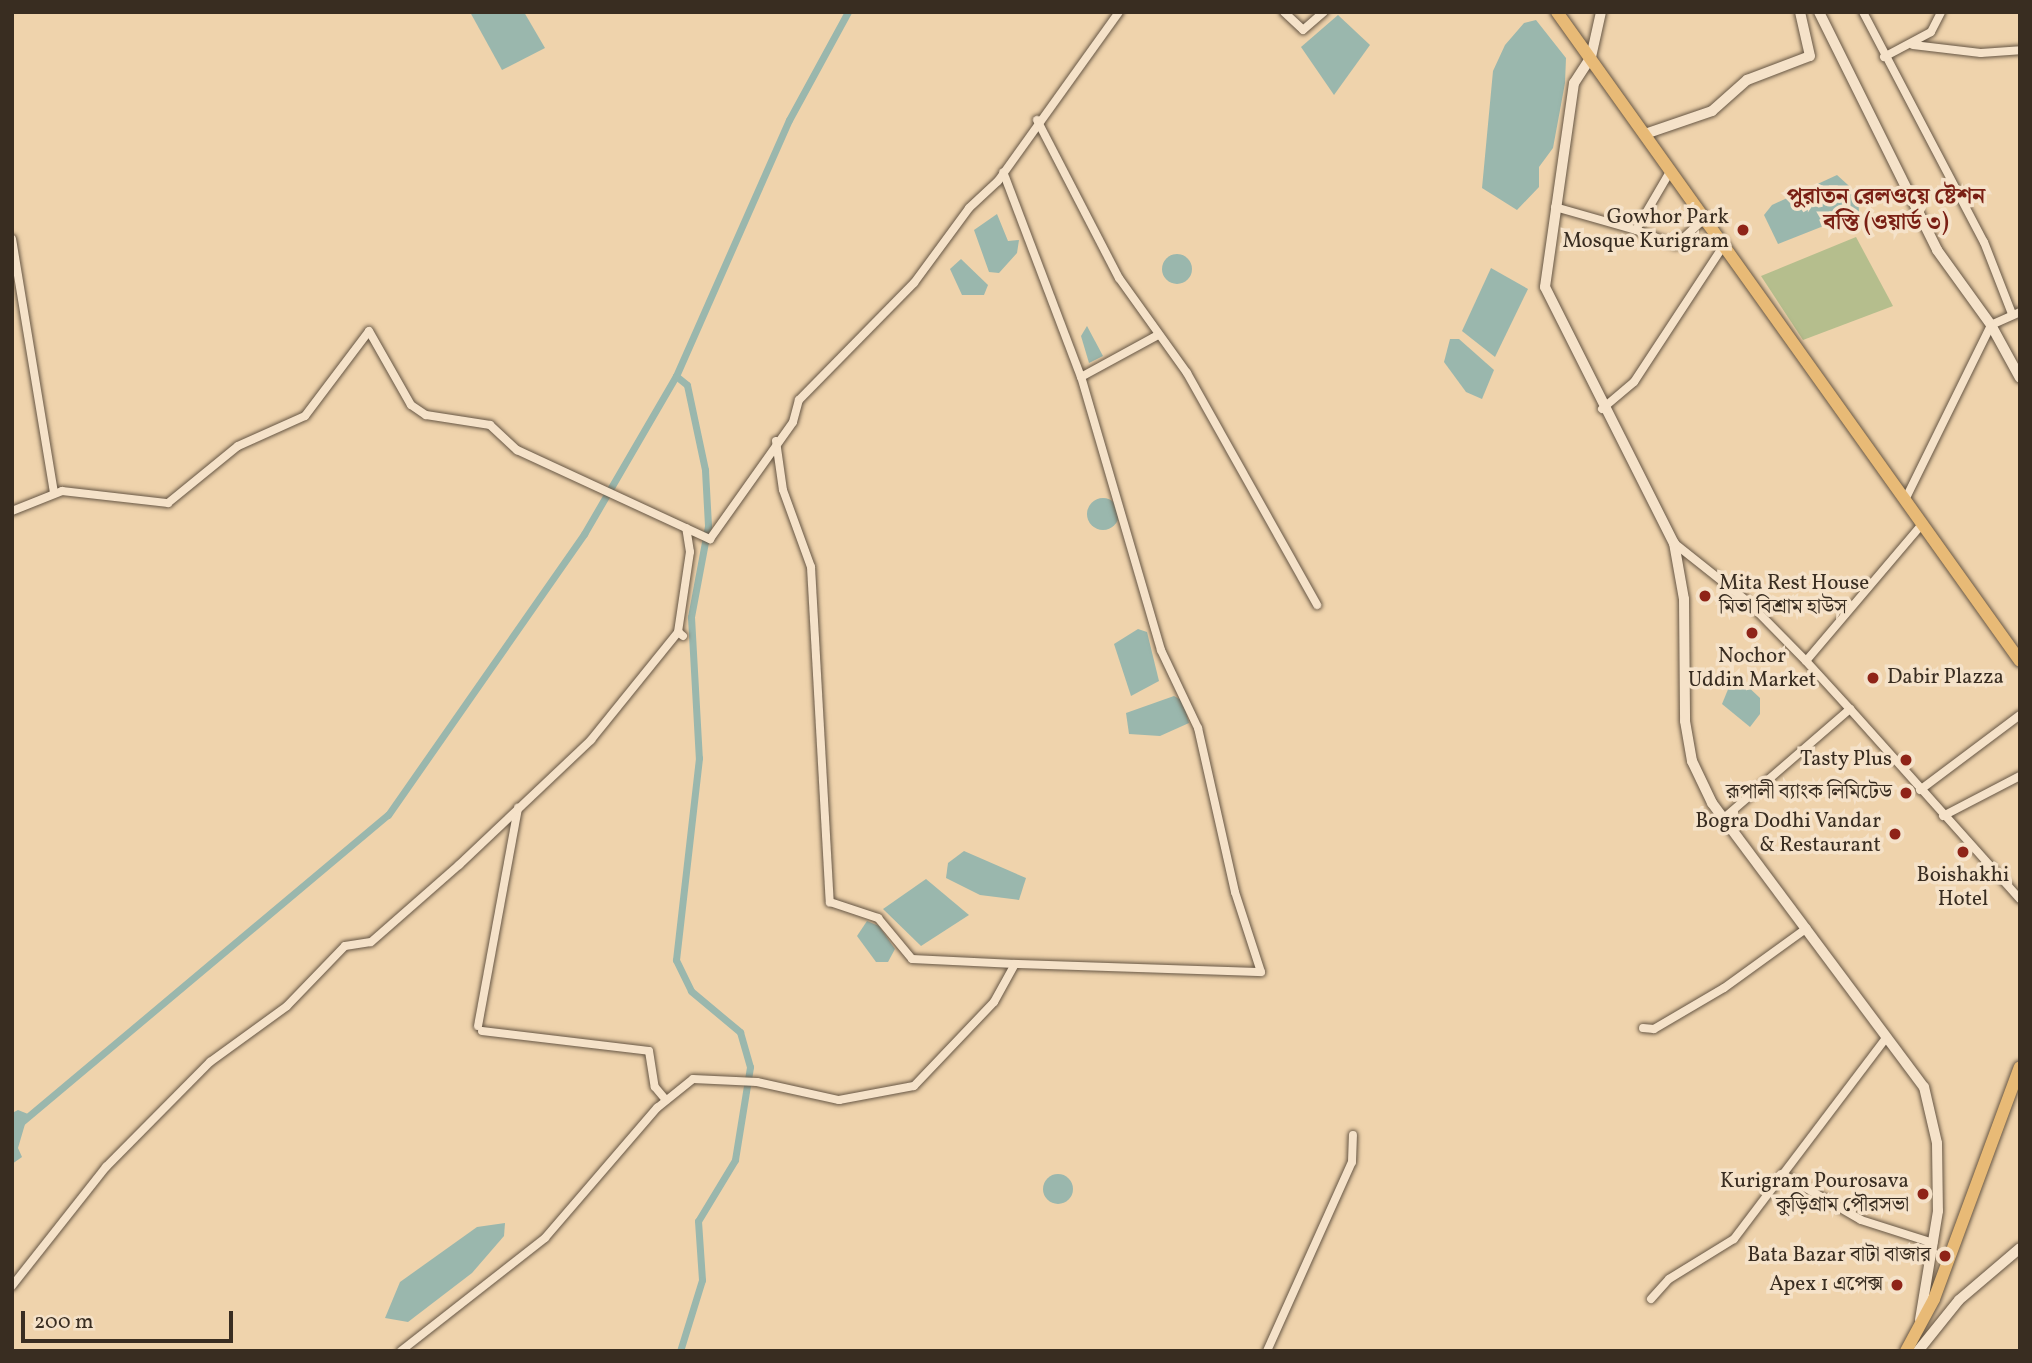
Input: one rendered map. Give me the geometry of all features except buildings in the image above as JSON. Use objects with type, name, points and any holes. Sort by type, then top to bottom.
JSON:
[{"type":"highway","points":[[1558,12],[2020,661]]},
{"type":"highway","points":[[1906,1351],[1919,1326],[2020,1067]]},
{"type":"street","points":[[12,511],[54,494],[168,503],[238,446],[305,416],[369,331],[411,405],[450,422],[490,425],[517,450],[710,539],[717,533],[814,381],[914,283],[1003,172],[1037,120],[1119,12]]},
{"type":"street","points":[[1284,12],[1303,30],[1324,12]]},
{"type":"street","points":[[1601,12],[1591,57],[1574,83],[1545,287],[1602,409],[1674,543],[1684,598],[1681,652],[1690,747],[1724,818],[1885,1039],[1924,1087],[1932,1121],[1938,1211],[1919,1326]]},
{"type":"street","points":[[1645,134],[1713,111],[1747,80],[1810,56],[1800,12]]},
{"type":"street","points":[[1819,12],[1937,250],[1992,325],[2020,378]]},
{"type":"street","points":[[1863,12],[1884,57],[1984,242],[2016,313],[1992,325],[1905,500]]},
{"type":"street","points":[[1884,57],[1913,44],[1931,32],[1941,12]]},
{"type":"street","points":[[1913,44],[1981,53],[2020,50]]},
{"type":"street","points":[[1037,120],[1119,278],[1272,516],[1317,605]]},
{"type":"street","points":[[1636,230],[1671,170]]},
{"type":"street","points":[[776,441],[783,489],[811,567],[830,902],[878,918],[912,959],[1261,972],[1236,892],[1198,728],[1161,650],[1081,377],[1003,172]]},
{"type":"street","points":[[1555,207],[1636,230],[1676,245],[1705,218]]},
{"type":"street","points":[[12,239],[54,494]]},
{"type":"street","points":[[1602,409],[1634,382],[1724,245]]},
{"type":"street","points":[[1081,377],[1158,335]]},
{"type":"street","points":[[1806,661],[1922,524]]},
{"type":"street","points":[[12,1286],[106,1167],[210,1062],[287,1006],[345,946],[371,943],[591,740],[681,634],[690,552],[686,528]]},
{"type":"street","points":[[1674,543],[1747,601],[1806,661],[2020,899]]},
{"type":"street","points":[[1724,818],[1850,709]]},
{"type":"street","points":[[1920,790],[2020,715]]},
{"type":"street","points":[[1943,816],[2020,776]]},
{"type":"street","points":[[519,806],[480,1028],[649,1051],[655,1087],[666,1100]]},
{"type":"street","points":[[1643,1028],[1654,1028],[1724,988],[1807,929]]},
{"type":"street","points":[[401,1351],[545,1238],[666,1100],[693,1079],[757,1082],[839,1100],[914,1086],[994,1002],[1015,964]]},
{"type":"street","points":[[1651,1299],[1669,1279],[1723,1251],[1885,1039]]},
{"type":"street","points":[[1267,1351],[1352,1162],[1353,1135]]},
{"type":"street","points":[[1782,1174],[1861,1220],[1933,1242]]},
{"type":"street","points":[[1918,1351],[1959,1300],[2020,1248]]},
{"type":"green space","points":[[1856,237],[1893,306],[1803,340],[1761,276]]},
{"type":"water","points":[[470,12],[524,12],[545,48],[502,70]]},
{"type":"water","points":[[1338,15],[1370,45],[1334,95],[1301,47]]},
{"type":"water","points":[[1536,20],[1566,58],[1565,83],[1553,148],[1539,167],[1539,187],[1517,210],[1482,188],[1493,71],[1505,45],[1524,23]]},
{"type":"water","points":[[1837,175],[1858,194],[1859,212],[1778,244],[1764,215],[1772,205]]},
{"type":"water","points":[[997,214],[1008,241],[1019,240],[1017,253],[999,273],[989,272],[974,230]]},
{"type":"water","points":[[1177,254],[1188,258],[1192,269],[1188,280],[1177,284],[1166,280],[1162,269],[1166,258]]},
{"type":"water","points":[[961,259],[988,285],[984,295],[962,295],[950,269]]},
{"type":"water","points":[[1491,268],[1528,289],[1495,357],[1462,331]]},
{"type":"water","points":[[1087,326],[1103,356],[1089,363],[1081,336]]},
{"type":"water","points":[[1450,339],[1459,339],[1494,370],[1482,399],[1466,392],[1444,362]]},
{"type":"water","points":[[1103,498],[1114,503],[1119,514],[1114,525],[1103,530],[1092,525],[1087,514],[1092,503]]},
{"type":"water","points":[[1138,629],[1147,632],[1159,681],[1131,696],[1114,644]]},
{"type":"water","points":[[1742,681],[1760,698],[1760,714],[1750,727],[1722,704],[1729,687]]},
{"type":"water","points":[[1174,696],[1183,701],[1189,723],[1160,736],[1129,734],[1126,713]]},
{"type":"water","points":[[964,851],[1026,878],[1019,900],[980,895],[946,878],[948,863]]},
{"type":"water","points":[[926,879],[969,915],[921,946],[883,909]]},
{"type":"water","points":[[867,921],[879,926],[895,949],[888,962],[876,962],[857,936]]},
{"type":"water","points":[[18,1110],[28,1114],[18,1148],[22,1157],[12,1164],[12,1113]]},
{"type":"water","points":[[1058,1174],[1069,1178],[1073,1189],[1069,1200],[1058,1204],[1047,1200],[1043,1189],[1047,1178]]},
{"type":"water","points":[[505,1223],[504,1236],[472,1273],[408,1322],[385,1318],[400,1282],[477,1227]]},
{"type":"waterway","points":[[12,1130],[388,815],[584,534],[676,376],[789,120],[848,12]]},
{"type":"waterway","points":[[676,376],[687,385],[705,470],[708,526],[691,617],[699,758],[676,960],[691,991],[740,1032],[750,1067],[735,1160],[698,1221],[702,1280],[680,1351]]},
{"type":"place","name":"Gowhor Park Mosque Kurigram","points":[[1743,230]]},
{"type":"place","name":"Mita Rest House মিতা বিশ্রাম হাউস","points":[[1705,596]]},
{"type":"place","name":"Nochor Uddin Market","points":[[1752,633]]},
{"type":"place","name":"Dabir Plazza","points":[[1873,678]]},
{"type":"place","name":"Tasty Plus","points":[[1906,760]]},
{"type":"place","name":"রূপালী ব্যাংক লিমিটেড","points":[[1906,793]]},
{"type":"place","name":"Bogra Dodhi Vandar & Restaurant","points":[[1895,834]]},
{"type":"place","name":"Boishakhi Hotel","points":[[1963,852]]},
{"type":"place","name":"Kurigram Pourosava কুড়িগ্রাম পৌরসভা","points":[[1923,1194]]},
{"type":"place","name":"Bata Bazar বাটা বাজার","points":[[1945,1256]]},
{"type":"place","name":"Apex 1 এপেক্স","points":[[1897,1285]]},
{"type":"district","name":"পুরাতন রেলওয়ে ষ্টেশন বস্তি (ওয়ার্ড ৩)","points":[[1886,210]]}]
